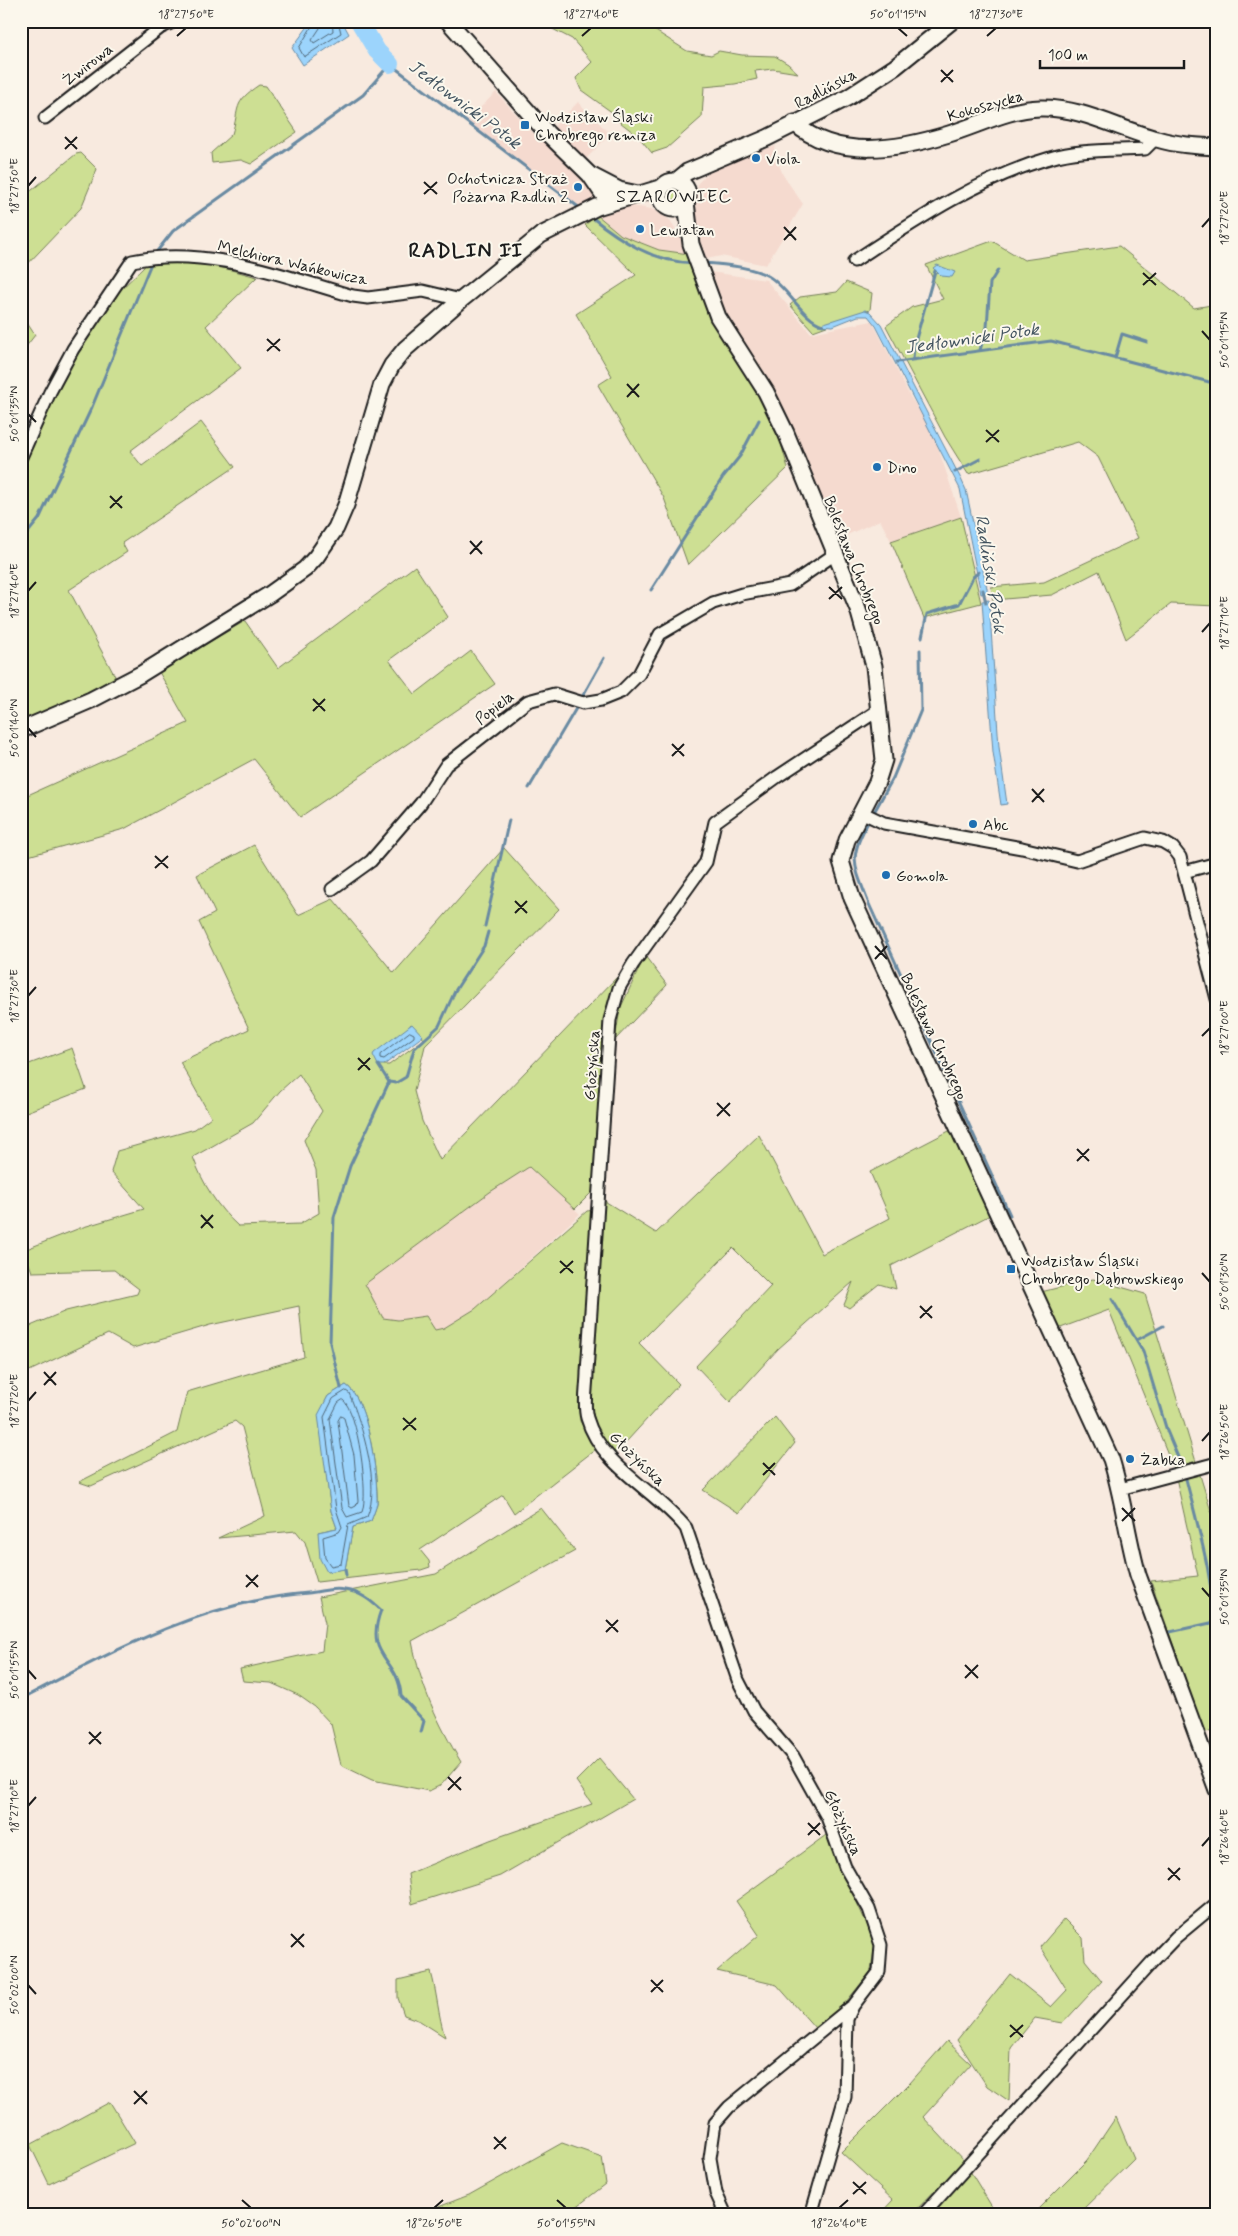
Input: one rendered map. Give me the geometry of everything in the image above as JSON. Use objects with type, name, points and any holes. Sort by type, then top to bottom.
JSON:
[{"type":"street","name":"Żwirowa","points":[[45,118],[160,28],[175,21]]},
{"type":"street","points":[[448,21],[547,133],[590,175],[608,203]]},
{"type":"street","name":"Radlińska","points":[[678,190],[703,166],[847,98],[895,67],[952,21]]},
{"type":"street","name":"Kokoszycka","points":[[794,123],[813,138],[869,149],[950,134],[1008,114],[1040,108],[1068,110],[1094,117],[1155,139],[1180,145],[1217,147]]},
{"type":"street","points":[[854,261],[936,210],[1020,168],[1052,157],[1145,149],[1155,139]]},
{"type":"street","points":[[590,175],[620,190],[639,194]]},
{"type":"street","points":[[608,203],[677,209],[678,190]]},
{"type":"street","points":[[21,730],[91,700],[141,674],[270,594],[305,569],[316,557],[336,528],[346,505],[382,384],[392,365],[423,332],[541,235],[608,203],[639,194],[678,190]]},
{"type":"street","points":[[667,207],[660,194],[678,190]]},
{"type":"street","name":"Bolesława Chrobrego","points":[[678,190],[692,249]]},
{"type":"street","name":"Bolesława Chrobrego","points":[[667,207],[692,249],[718,316],[735,347],[766,392],[786,433],[866,632],[874,666],[884,760],[869,816],[847,840],[841,861],[852,898],[1099,1433],[1120,1489],[1138,1575],[1217,1790]]},
{"type":"street","name":"Melchiora Wańkowicza","points":[[21,457],[50,392],[73,349],[132,261],[160,257],[204,258],[243,265],[353,296],[368,298],[423,291],[461,300]]},
{"type":"street","name":"Popiela","points":[[332,889],[372,861],[421,803],[446,765],[528,701],[554,694],[579,702],[601,700],[621,692],[640,674],[660,634],[713,603],[742,594],[790,585],[835,554]]},
{"type":"street","name":"Głożyńska","points":[[811,2215],[845,2097],[847,2019],[853,2006],[879,1972],[881,1945],[869,1910],[845,1867],[827,1817],[793,1756],[754,1711],[738,1680],[686,1528],[674,1513],[600,1447],[586,1417],[610,1020],[619,988],[633,964],[706,862],[715,822],[777,777],[880,709]]},
{"type":"street","points":[[869,816],[884,823],[1022,848],[1077,861],[1145,838],[1163,842],[1173,848],[1180,857],[1217,1000]]},
{"type":"street","points":[[1184,872],[1217,863]]},
{"type":"street","points":[[1120,1489],[1217,1463]]},
{"type":"street","points":[[922,2215],[1152,1962],[1176,1937],[1217,1903]]},
{"type":"street","points":[[726,2215],[716,2193],[710,2158],[715,2123],[730,2107],[853,2006]]},
{"type":"shaded area","points":[[496,92],[533,133],[544,139],[597,194],[597,200],[579,207],[467,121]]},
{"type":"shaded area","points":[[578,102],[610,134],[584,161],[551,130]]},
{"type":"shaded area","points":[[776,146],[774,152],[783,175],[803,204],[766,265],[721,256],[702,260],[695,221],[698,183],[716,165]]},
{"type":"shaded area","points":[[631,206],[652,209],[670,220],[689,254],[659,250],[621,235],[597,215],[615,208]]},
{"type":"shaded area","points":[[710,272],[766,280],[811,333],[872,321],[911,398],[932,429],[961,517],[891,541],[880,520],[836,540],[720,307]]},
{"type":"shaded area","points":[[529,1167],[580,1214],[475,1309],[444,1328],[435,1330],[426,1316],[398,1320],[382,1318],[365,1284],[490,1192]]},
{"type":"green space","points":[[537,21],[640,21],[687,51],[711,55],[719,51],[742,55],[775,56],[798,73],[773,69],[755,71],[757,79],[735,84],[704,87],[702,117],[667,148],[652,153],[638,136],[616,119],[613,113],[581,90],[576,78],[592,62],[572,39]]},
{"type":"green space","points":[[259,85],[266,86],[297,132],[251,164],[241,160],[212,163],[211,153],[232,134],[238,106],[250,91]]},
{"type":"green space","points":[[81,153],[97,169],[81,208],[21,271],[21,199],[76,154]]},
{"type":"green space","points":[[673,189],[678,191],[680,196],[678,201],[673,203],[668,201],[666,196],[668,191]]},
{"type":"green space","points":[[597,215],[621,235],[659,250],[689,254],[710,310],[776,426],[788,468],[688,565],[664,498],[598,385],[612,376],[576,314],[636,275],[585,225]]},
{"type":"green space","points":[[992,241],[1024,260],[1119,246],[1194,308],[1217,304],[1217,606],[1171,604],[1126,639],[1099,571],[1052,595],[993,600],[991,587],[1044,582],[1138,538],[1098,457],[1078,442],[968,474],[945,437],[886,326],[912,307],[943,299],[926,265]]},
{"type":"green space","points":[[144,262],[220,263],[220,267],[257,277],[206,326],[241,368],[130,451],[142,466],[201,422],[235,467],[122,543],[127,552],[69,590],[117,680],[21,721],[21,447],[86,323],[144,267]]},
{"type":"green space","points":[[846,282],[872,293],[870,310],[813,331],[790,305],[800,297],[837,292]]},
{"type":"green space","points":[[21,314],[35,335],[21,353]]},
{"type":"green space","points":[[961,517],[981,603],[924,618],[891,541]]},
{"type":"green space","points":[[415,566],[448,617],[389,660],[415,694],[471,651],[495,684],[300,817],[254,759],[124,829],[21,858],[21,798],[188,723],[159,672],[245,621],[278,668]]},
{"type":"green space","points":[[254,845],[298,915],[333,899],[394,973],[504,848],[559,909],[425,1046],[414,1091],[422,1121],[440,1160],[618,976],[604,1025],[595,1189],[575,1209],[529,1167],[490,1192],[365,1284],[383,1318],[398,1320],[426,1316],[435,1330],[444,1328],[475,1309],[587,1211],[595,1210],[580,1421],[596,1449],[514,1513],[503,1495],[420,1550],[429,1561],[430,1567],[421,1570],[317,1582],[305,1542],[296,1531],[218,1538],[265,1516],[242,1427],[235,1421],[91,1486],[79,1482],[177,1432],[187,1392],[304,1357],[299,1306],[210,1325],[133,1348],[108,1334],[21,1375],[21,1330],[66,1311],[137,1294],[139,1289],[114,1270],[32,1272],[24,1250],[80,1228],[144,1209],[111,1172],[117,1151],[195,1129],[211,1117],[180,1062],[249,1029],[199,922],[215,913],[197,875]],"holes":[[[411,1024],[424,1039],[389,1065],[384,1065]],[[299,1074],[322,1111],[304,1140],[316,1170],[319,1213],[300,1224],[238,1226],[211,1195],[193,1157],[253,1123],[280,1091]],[[346,1385],[354,1393],[366,1421],[376,1475],[377,1503],[375,1510],[371,1521],[353,1527],[345,1569],[318,1532],[337,1528],[331,1511],[319,1415],[328,1396]]]},
{"type":"green space","points":[[645,956],[667,985],[615,1040],[620,1009]]},
{"type":"green space","points":[[72,1048],[86,1089],[21,1114],[21,1067]]},
{"type":"green space","points":[[951,1130],[992,1214],[891,1266],[896,1289],[879,1284],[849,1308],[844,1305],[853,1282],[778,1349],[730,1402],[696,1366],[771,1286],[733,1248],[639,1343],[679,1384],[617,1452],[610,1450],[600,1438],[590,1404],[603,1200],[656,1233],[759,1135],[822,1254],[890,1218],[870,1172]]},
{"type":"green space","points":[[1093,1279],[1145,1294],[1217,1531],[1217,1728],[1204,1733],[1151,1581],[1198,1576],[1174,1469],[1109,1310],[1058,1329],[1041,1292]]},
{"type":"green space","points":[[775,1417],[795,1443],[739,1513],[703,1490]]},
{"type":"green space","points":[[541,1508],[575,1551],[412,1641],[415,1657],[431,1704],[461,1762],[441,1785],[429,1791],[372,1780],[341,1765],[331,1724],[315,1707],[298,1695],[271,1683],[243,1681],[240,1669],[322,1651],[325,1623],[319,1597],[436,1574]]},
{"type":"green space","points":[[599,1758],[633,1799],[500,1876],[412,1904],[408,1874],[490,1840],[592,1804],[576,1781]]},
{"type":"green space","points":[[826,1835],[875,1942],[871,1971],[846,2002],[816,2029],[777,1985],[717,1971],[759,1935],[736,1901]]},
{"type":"green space","points":[[1064,1919],[1083,1938],[1085,1960],[1102,1981],[1063,2023],[1035,2018],[1011,2048],[1009,2101],[987,2086],[957,2040],[1010,1974],[1051,2007],[1067,1990],[1040,1947]]},
{"type":"green space","points":[[431,1972],[445,2037],[420,2021],[404,2015],[398,1998],[398,1980]]},
{"type":"green space","points":[[947,2041],[971,2064],[923,2117],[964,2161],[911,2215],[879,2215],[893,2200],[841,2152],[910,2083]]},
{"type":"green space","points":[[110,2102],[135,2143],[49,2184],[30,2145]]},
{"type":"green space","points":[[1116,2117],[1134,2159],[1077,2215],[1032,2215],[1087,2160]]},
{"type":"green space","points":[[562,2143],[602,2157],[606,2184],[566,2215],[418,2215],[469,2195]]},
{"type":"green space","points":[[970,2171],[997,2215],[931,2215]]},
{"type":"water","points":[[312,21],[342,21],[349,34],[303,65],[292,48]]},
{"type":"water","points":[[937,265],[955,272],[952,277],[941,276],[933,268]]},
{"type":"water","points":[[865,310],[870,312],[881,324],[966,490],[988,593],[981,594],[960,489],[876,326],[868,316],[858,316],[833,326],[818,325]]},
{"type":"water","points":[[989,600],[999,747],[1007,804],[1001,805],[993,752],[982,601]]},
{"type":"water","points":[[412,1024],[423,1036],[384,1065],[378,1065],[373,1055],[374,1053]]},
{"type":"water","points":[[346,1385],[354,1393],[366,1421],[376,1475],[377,1503],[371,1521],[353,1527],[345,1569],[327,1572],[320,1559],[318,1532],[337,1528],[331,1511],[318,1415],[328,1396]]},
{"type":"waterway","points":[[359,21],[377,51],[390,64]]},
{"type":"waterway","points":[[154,255],[173,231],[363,95],[390,64],[581,209]]},
{"type":"waterway","name":"Jedłownicki Potok","points":[[590,216],[613,233],[651,254],[679,262],[694,263]]},
{"type":"waterway","points":[[21,541],[39,519],[92,407],[152,261]]},
{"type":"waterway","name":"Jedłownicki Potok","points":[[702,263],[744,268],[768,276],[782,287],[809,317],[823,325]]},
{"type":"waterway","points":[[980,350],[987,327],[990,283],[998,270]]},
{"type":"waterway","points":[[913,360],[914,346],[935,271]]},
{"type":"waterway","points":[[1115,358],[1122,334],[1147,342]]},
{"type":"waterway","name":"Jedłownicki Potok","points":[[897,362],[1051,341],[1217,384]]},
{"type":"waterway","points":[[651,590],[723,477],[740,456],[759,420]]},
{"type":"waterway","points":[[955,472],[980,459]]},
{"type":"waterway","points":[[922,637],[927,614],[959,604],[973,577],[979,572]]},
{"type":"waterway","name":"Radliński Potok","points":[[983,590],[986,603]]},
{"type":"waterway","points":[[873,814],[893,778],[921,710],[920,650]]},
{"type":"waterway","points":[[581,699],[604,658]]},
{"type":"waterway","points":[[529,788],[578,705]]},
{"type":"waterway","points":[[870,819],[858,843],[856,853],[855,861],[860,880],[869,904],[1010,1215]]},
{"type":"waterway","points":[[485,926],[509,820]]},
{"type":"waterway","points":[[341,1388],[330,1343],[334,1217],[350,1166],[389,1082],[396,1083],[406,1077],[414,1049],[439,1026],[455,991],[484,946],[488,932]]},
{"type":"waterway","points":[[378,1065],[389,1082]]},
{"type":"waterway","name":"Radliński Potok","points":[[1112,1299],[1143,1351],[1167,1431],[1183,1469]]},
{"type":"waterway","points":[[1137,1340],[1163,1326]]},
{"type":"waterway","name":"Radliński Potok","points":[[1185,1475],[1205,1555],[1212,1595],[1215,1637],[1213,1717],[1217,1743]]},
{"type":"waterway","points":[[345,1569],[346,1575]]},
{"type":"waterway","points":[[21,1699],[124,1647],[159,1631],[195,1618],[232,1606],[270,1598],[340,1589],[360,1595],[381,1610],[376,1638],[379,1648],[399,1683],[401,1696],[424,1721],[421,1732]]},
{"type":"waterway","points":[[1170,1632],[1215,1622]]},
{"type":"place","name":"Wodzisław Śląski Chrobrego remiza","points":[[525,125]]},
{"type":"place","name":"Viola","points":[[756,158]]},
{"type":"place","name":"Ochotnicza Straż Pożarna Radlin 2","points":[[578,187]]},
{"type":"place","name":"Lewiatan","points":[[640,229]]},
{"type":"place","name":"Dino","points":[[877,467]]},
{"type":"place","name":"Abc","points":[[973,824]]},
{"type":"place","name":"Gomola","points":[[886,875]]},
{"type":"place","name":"Wodzisław Śląski Chrobrego Dąbrowskiego","points":[[1011,1269]]},
{"type":"place","name":"Żabka","points":[[1130,1459]]},
{"type":"district","name":"SZAROWIEC","points":[[674,196]]},
{"type":"district","name":"RADLIN II","points":[[466,250]]}]
